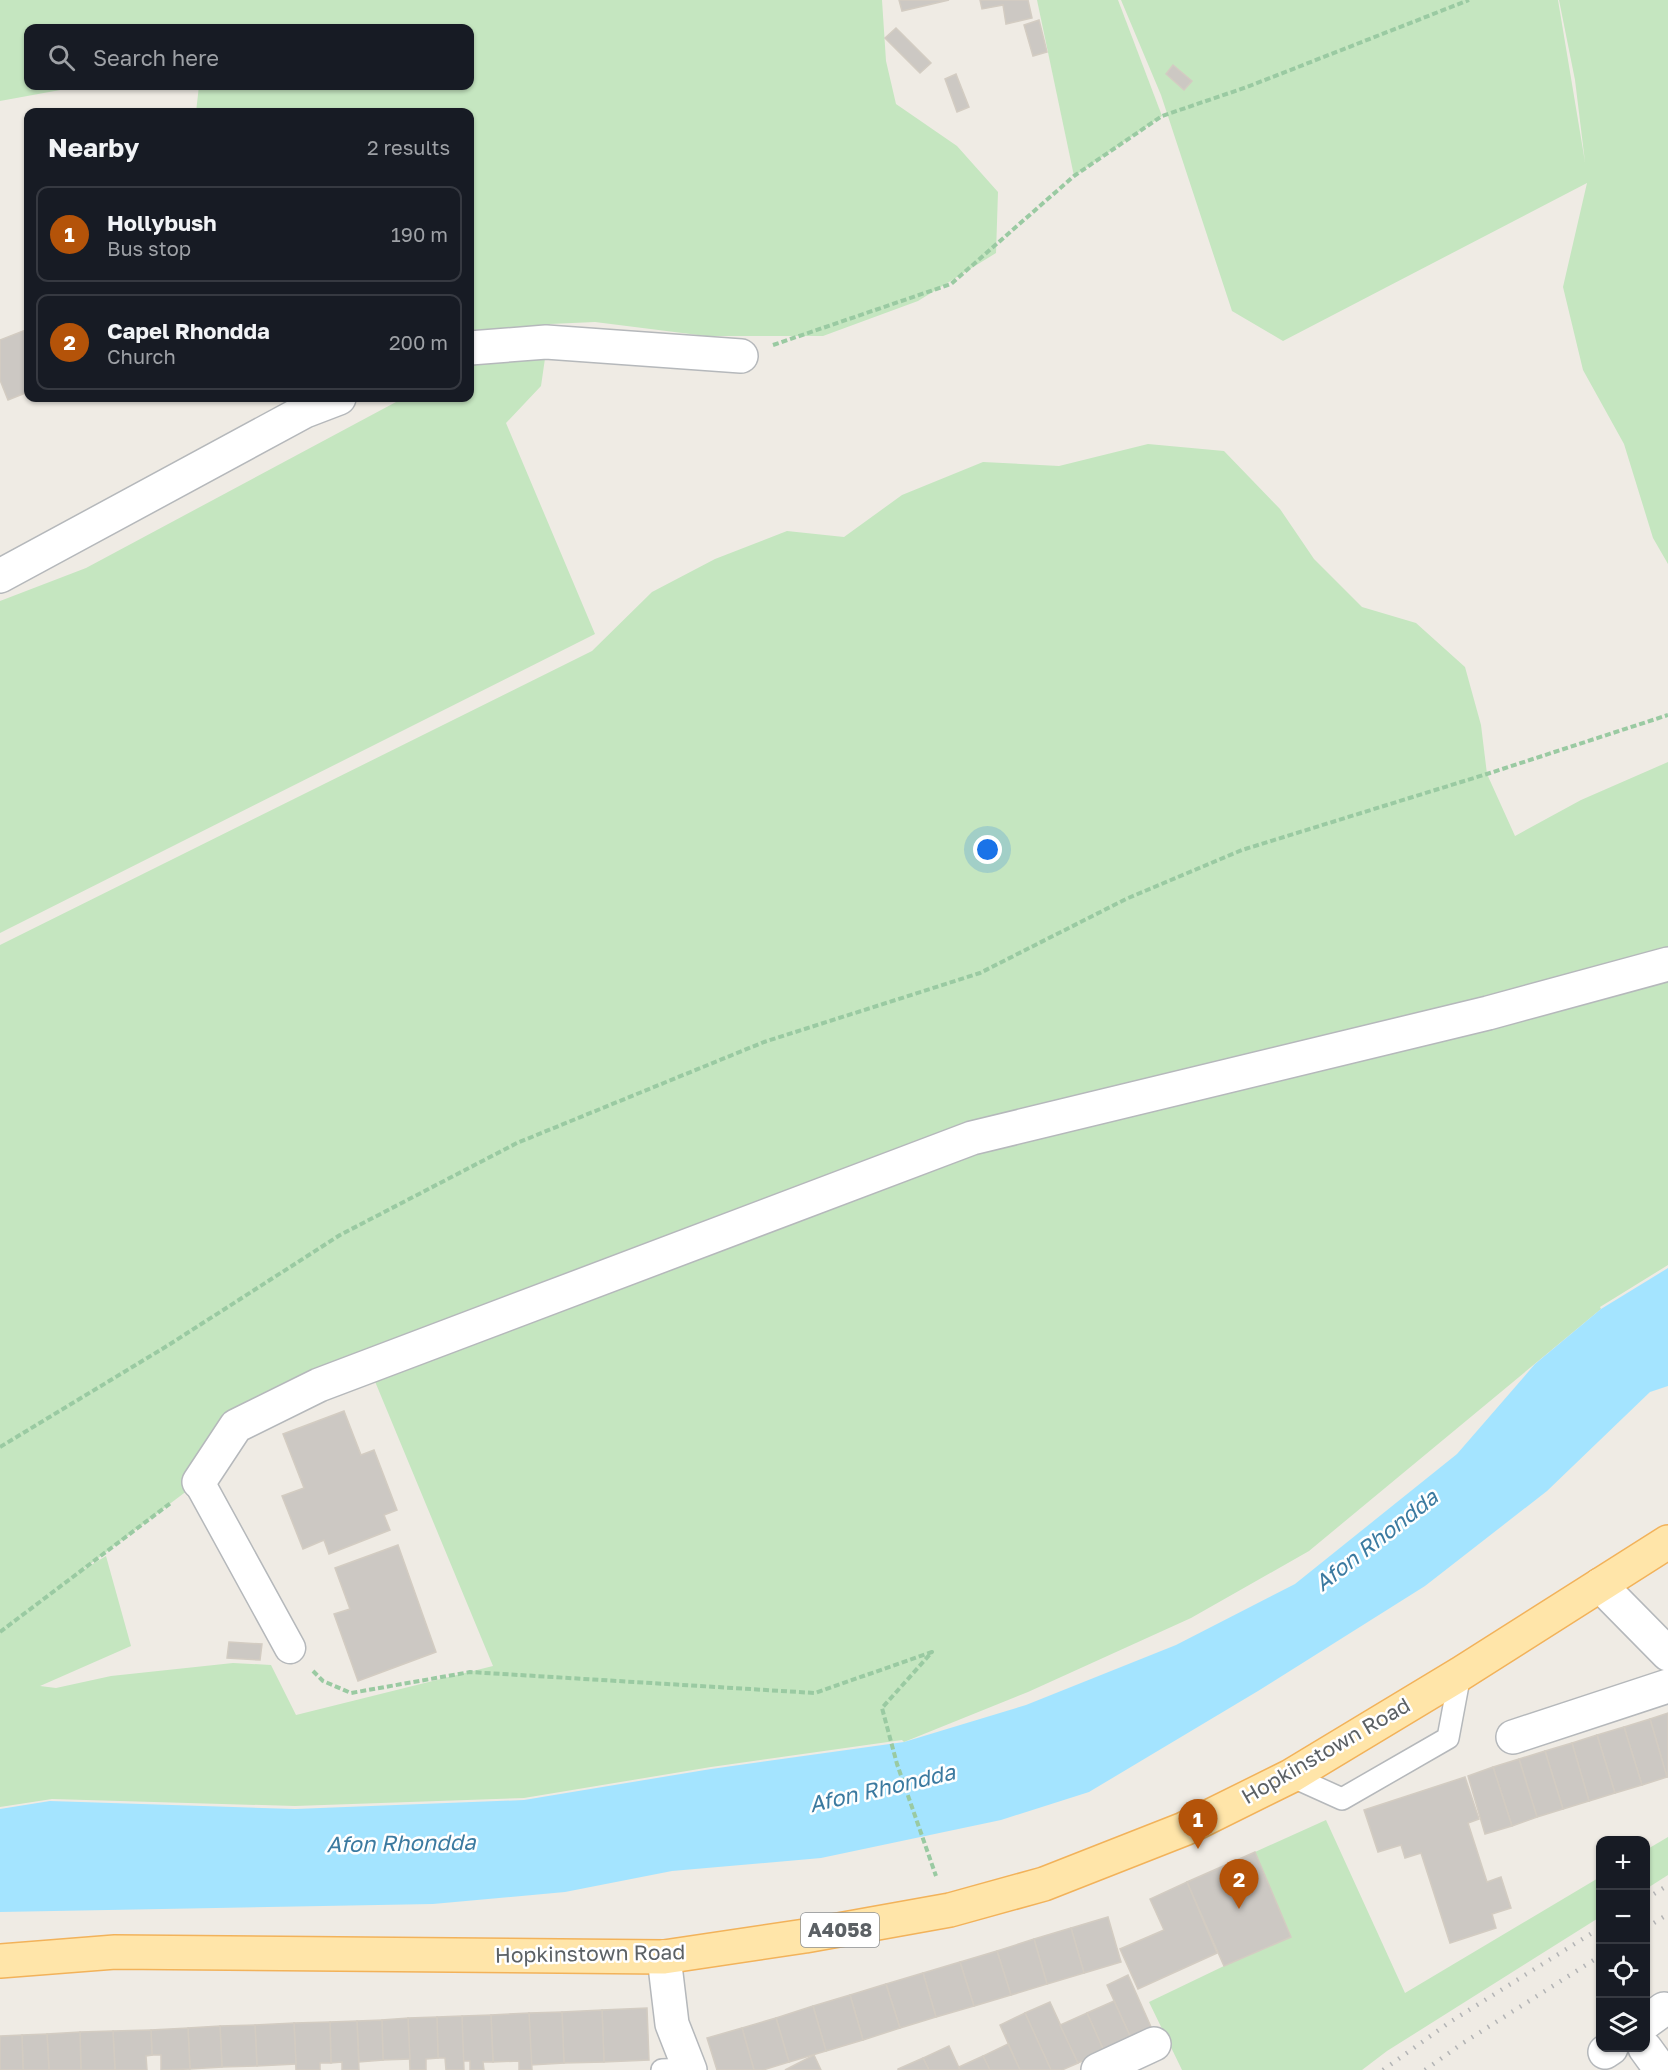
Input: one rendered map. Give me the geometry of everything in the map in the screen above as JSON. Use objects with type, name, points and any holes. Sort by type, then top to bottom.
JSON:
[{"type":"main road","name":"A4058","points":[[1600,1585],[1668,1542]]},
{"type":"main road","name":"Hopkinstown Road","points":[[0,1961],[115,1952],[664,1957],[805,1936],[950,1910],[1044,1884],[1184,1829],[1291,1776],[1460,1674],[1600,1585]]},
{"type":"street","points":[[474,348],[546,342],[741,356]]},
{"type":"street","points":[[0,576],[305,411],[329,402]]},
{"type":"street","points":[[290,1648],[199,1482],[236,1426],[319,1385],[972,1138],[1488,1013],[1668,964]]},
{"type":"street","points":[[1600,1585],[1668,1654]]},
{"type":"street","points":[[1513,1737],[1668,1686]]},
{"type":"street","points":[[664,1957],[672,2024],[681,2070]]},
{"type":"street","points":[[1098,2070],[1154,2044]]},
{"type":"street","points":[[1647,2052],[1661,2070]]},
{"type":"lane","points":[[1291,1776],[1342,1799],[1448,1738],[1460,1674]]},
{"type":"path","points":[[741,356],[951,285],[1074,176],[1162,116],[1247,87],[1468,0]]},
{"type":"path","points":[[0,1447],[167,1346],[340,1235],[517,1143],[764,1042],[980,973],[1126,899],[1242,850],[1668,715]]},
{"type":"path","points":[[0,1632],[199,1482]]},
{"type":"path","points":[[290,1648],[323,1682],[351,1693],[470,1672],[814,1693],[932,1652],[882,1708],[897,1764],[929,1859]]},
{"type":"green space","points":[[0,0],[882,0],[886,61],[896,104],[957,146],[998,192],[996,253],[918,301],[823,336],[706,336],[595,322],[550,324],[541,386],[506,423],[595,634],[0,933],[0,601],[86,568],[396,402],[474,402],[474,108],[196,108],[199,90],[474,90],[474,24],[24,24],[24,90],[60,90],[0,101]]},
{"type":"green space","points":[[1037,0],[1118,0],[1162,116],[1074,176]]},
{"type":"green space","points":[[1121,0],[1558,0],[1585,162],[1575,80],[1559,0],[1668,0],[1668,564],[1653,538],[1624,444],[1583,370],[1563,287],[1587,183],[1283,341],[1232,311],[1161,95]]},
{"type":"green space","points":[[1148,444],[1224,451],[1280,509],[1314,559],[1362,607],[1416,623],[1465,667],[1481,725],[1487,774],[1515,836],[1581,800],[1668,762],[1668,1265],[1600,1307],[1601,1309],[1309,1551],[1191,1618],[1028,1692],[904,1742],[902,1740],[711,1767],[524,1798],[295,1806],[52,1799],[0,1807],[0,945],[592,651],[652,592],[715,559],[787,531],[844,537],[902,495],[983,462],[1059,466]],"holes":[[[369,1367],[493,1666],[296,1715],[271,1665],[233,1663],[111,1676],[56,1688],[40,1686],[131,1646],[106,1556],[81,1571],[200,1481],[236,1426]]]},
{"type":"green space","points":[[1326,1820],[1405,1993],[1596,1879],[1596,1920],[1387,2051],[1362,2070],[1182,2070],[1149,2002],[1291,1937],[1255,1852]]},
{"type":"green space","points":[[1668,1837],[1668,1875],[1650,1886],[1650,1848]]},
{"type":"water","name":"Afon Rhondda","points":[[1668,1268],[1668,1386],[1650,1392],[1547,1491],[1425,1586],[1258,1691],[1089,1792],[1001,1820],[821,1858],[672,1871],[565,1892],[433,1904],[0,1912],[0,1809],[50,1801],[295,1809],[524,1800],[711,1769],[904,1742],[1026,1705],[1176,1645],[1295,1584],[1457,1454],[1535,1364],[1601,1309]]},
{"type":"building","points":[[899,0],[949,0],[902,11]]},
{"type":"building","points":[[980,0],[1028,0],[1032,18],[1006,24],[1003,5],[982,9]]},
{"type":"building","points":[[1039,20],[1047,52],[1033,56],[1024,25]]},
{"type":"building","points":[[896,28],[931,63],[920,73],[885,38]]},
{"type":"building","points":[[1173,65],[1192,81],[1184,90],[1166,74]]},
{"type":"building","points":[[956,74],[969,107],[957,112],[945,79]]},
{"type":"building","points":[[24,331],[24,394],[8,400],[0,380],[0,340]]},
{"type":"building","points":[[344,1411],[361,1455],[374,1450],[397,1510],[384,1515],[390,1530],[329,1554],[324,1540],[303,1549],[282,1496],[304,1488],[283,1434]]},
{"type":"building","points":[[398,1545],[436,1652],[358,1681],[334,1614],[350,1609],[335,1568]]},
{"type":"building","points":[[229,1642],[262,1644],[260,1660],[227,1658]]},
{"type":"building","points":[[1668,1713],[1668,1777],[1667,1777],[1650,1719]]},
{"type":"building","points":[[1650,1719],[1667,1777],[1642,1785],[1624,1727]]},
{"type":"building","points":[[1624,1727],[1642,1785],[1615,1793],[1597,1735]]},
{"type":"building","points":[[1597,1735],[1615,1793],[1589,1801],[1572,1743]]},
{"type":"building","points":[[1572,1743],[1589,1801],[1563,1809],[1545,1751]]},
{"type":"building","points":[[1545,1751],[1563,1809],[1537,1817],[1519,1759]]},
{"type":"building","points":[[1519,1759],[1537,1817],[1512,1826],[1493,1767]]},
{"type":"building","points":[[1493,1767],[1512,1826],[1485,1834],[1468,1776]]},
{"type":"building","points":[[1465,1777],[1479,1819],[1468,1823],[1487,1882],[1501,1877],[1511,1908],[1492,1914],[1496,1928],[1450,1943],[1421,1853],[1405,1858],[1401,1845],[1378,1852],[1364,1810]]},
{"type":"building","points":[[1255,1852],[1291,1937],[1224,1966],[1187,1882]]},
{"type":"building","points":[[1187,1882],[1217,1953],[1138,1989],[1120,1949],[1164,1930],[1150,1899]]},
{"type":"building","points":[[1108,1917],[1121,1962],[1084,1973],[1071,1928]]},
{"type":"building","points":[[1071,1928],[1084,1973],[1047,1984],[1034,1939]]},
{"type":"building","points":[[1034,1939],[1047,1984],[1011,1995],[997,1951]]},
{"type":"building","points":[[997,1951],[1011,1995],[974,2006],[960,1962]]},
{"type":"building","points":[[960,1962],[974,2006],[936,2017],[923,1973]]},
{"type":"building","points":[[923,1973],[936,2017],[900,2028],[886,1984]]},
{"type":"building","points":[[1128,1975],[1152,2029],[1131,2038],[1107,1985]]},
{"type":"building","points":[[886,1984],[900,2028],[863,2040],[850,1995]]},
{"type":"building","points":[[850,1995],[863,2040],[826,2051],[813,2006]]},
{"type":"building","points":[[1114,2001],[1131,2038],[1104,2051],[1087,2013]]},
{"type":"building","points":[[1050,2002],[1078,2063],[1062,2070],[1051,2070],[1025,2013]]},
{"type":"building","points":[[813,2006],[826,2051],[789,2062],[776,2018]]},
{"type":"building","points":[[647,2008],[649,2060],[604,2062],[602,2010]]},
{"type":"building","points":[[602,2010],[604,2062],[564,2063],[562,2012]]},
{"type":"building","points":[[562,2012],[564,2063],[531,2065],[529,2013]]},
{"type":"building","points":[[529,2013],[532,2070],[519,2070],[519,2061],[493,2062],[491,2015]]},
{"type":"building","points":[[1025,2013],[1051,2070],[1020,2070],[1000,2025]]},
{"type":"building","points":[[1087,2013],[1104,2051],[1078,2063],[1060,2025]]},
{"type":"building","points":[[491,2015],[493,2062],[483,2062],[484,2070],[470,2070],[470,2061],[463,2061],[462,2016]]},
{"type":"building","points":[[462,2016],[464,2070],[446,2070],[445,2058],[438,2058],[437,2017]]},
{"type":"building","points":[[437,2017],[438,2058],[426,2059],[426,2070],[410,2070],[408,2018]]},
{"type":"building","points":[[408,2018],[410,2059],[383,2060],[382,2020]]},
{"type":"building","points":[[776,2018],[789,2062],[763,2070],[754,2070],[742,2028]]},
{"type":"building","points":[[382,2020],[383,2060],[359,2062],[357,2021]]},
{"type":"building","points":[[357,2021],[359,2070],[342,2070],[342,2062],[331,2063],[330,2022]]},
{"type":"building","points":[[330,2022],[331,2063],[320,2063],[320,2070],[296,2070],[294,2023]]},
{"type":"building","points":[[294,2023],[296,2064],[257,2066],[255,2025]]},
{"type":"building","points":[[255,2025],[257,2066],[222,2067],[220,2026]]},
{"type":"building","points":[[220,2026],[222,2067],[190,2069],[188,2028]]},
{"type":"building","points":[[188,2028],[190,2069],[161,2070],[161,2055],[152,2055],[151,2030]]},
{"type":"building","points":[[742,2028],[754,2070],[717,2070],[707,2038]]},
{"type":"building","points":[[151,2030],[152,2055],[146,2056],[147,2070],[115,2070],[113,2031]]},
{"type":"building","points":[[113,2031],[115,2070],[81,2070],[80,2032]]},
{"type":"building","points":[[80,2032],[81,2070],[49,2070],[47,2034]]},
{"type":"building","points":[[47,2034],[49,2070],[23,2070],[22,2035]]},
{"type":"building","points":[[22,2035],[23,2070],[0,2070],[0,2036]]},
{"type":"building","points":[[1008,2044],[1020,2070],[990,2070],[983,2056]]},
{"type":"building","points":[[949,2046],[960,2070],[929,2070],[923,2058]]},
{"type":"building","points":[[814,2055],[821,2070],[785,2070]]},
{"type":"building","points":[[983,2056],[990,2070],[960,2070],[959,2067]]},
{"type":"building","points":[[923,2058],[929,2070],[898,2070],[898,2069]]},
{"type":"railway","points":[[1650,1896],[1668,1885]]},
{"type":"railway","points":[[1650,1925],[1668,1914]]},
{"type":"railway","points":[[1383,2070],[1450,2022],[1596,1931]]},
{"type":"railway","points":[[1425,2070],[1463,2043],[1596,1959]]},
{"type":"place","name":"Hollybush","points":[[1198,1849]]},
{"type":"place","name":"Capel Rhondda","points":[[1239,1909]]}]
